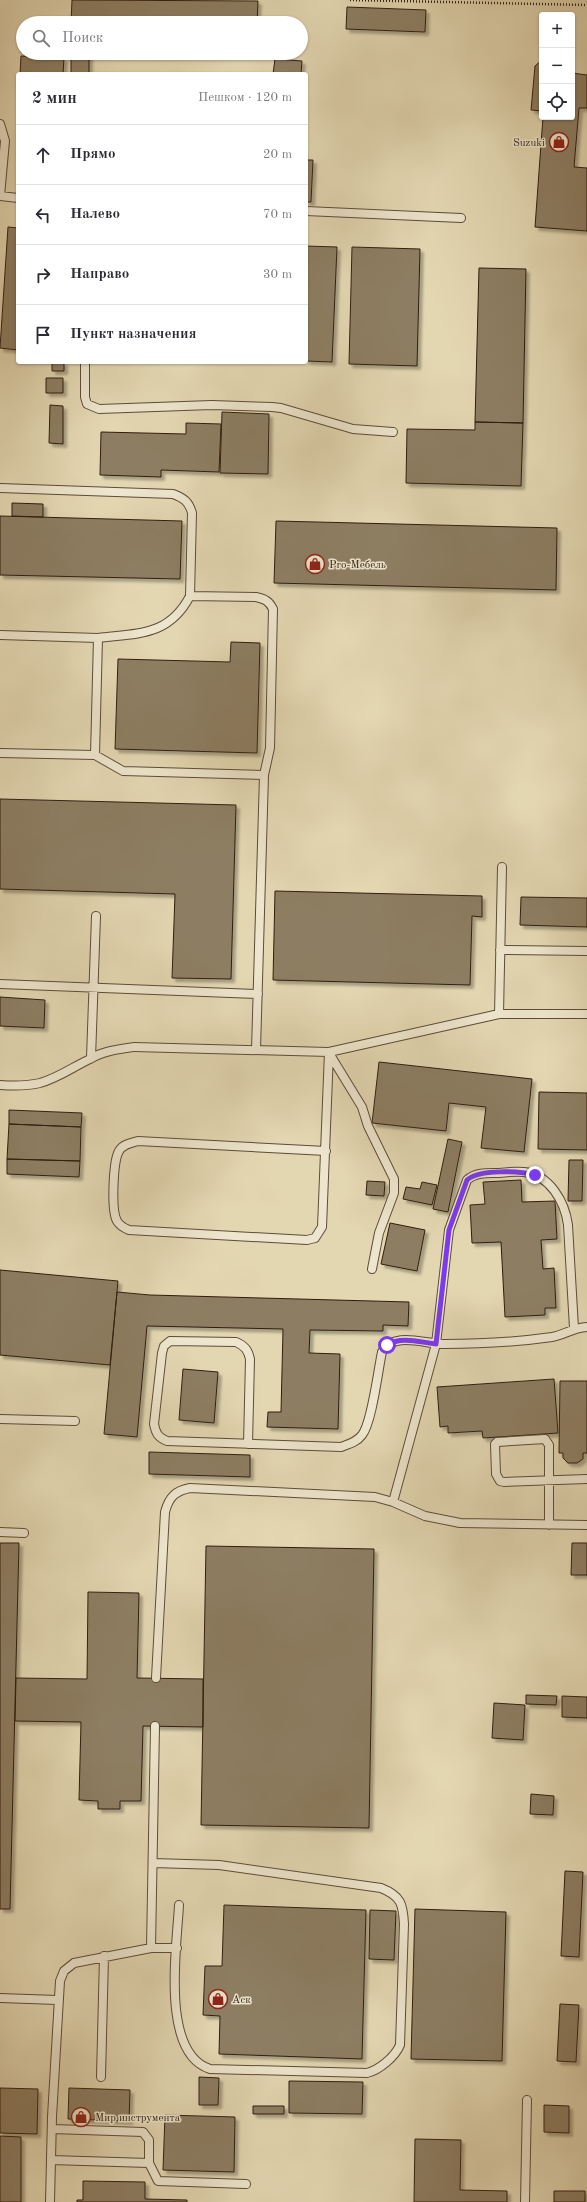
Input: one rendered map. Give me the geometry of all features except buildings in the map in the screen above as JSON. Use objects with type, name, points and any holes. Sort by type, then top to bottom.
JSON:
[{"type":"lane","points":[[0,124],[5,141],[0,196],[16,198]]},
{"type":"lane","points":[[308,212],[461,218]]},
{"type":"lane","points":[[85,364],[85,397],[87,404],[99,410],[212,405],[272,407],[281,408],[353,429],[393,432]]},
{"type":"lane","points":[[0,488],[173,494],[190,504],[192,513],[190,596],[183,610],[166,624],[152,630],[98,638],[0,635]]},
{"type":"lane","points":[[190,596],[263,598],[270,603],[273,609],[270,748],[264,775],[256,1050]]},
{"type":"lane","points":[[95,755],[98,638]]},
{"type":"lane","points":[[0,753],[95,755],[123,771],[264,775]]},
{"type":"lane","points":[[499,1014],[502,867]]},
{"type":"lane","points":[[91,1058],[96,916]]},
{"type":"lane","points":[[500,950],[587,950]]},
{"type":"lane","points":[[0,984],[258,994]]},
{"type":"lane","points":[[0,1085],[28,1085],[41,1082],[91,1058],[116,1049],[134,1047],[329,1052],[499,1014],[587,1014]]},
{"type":"lane","points":[[326,1151],[138,1141],[126,1144],[120,1149],[116,1158],[114,1209],[116,1220],[121,1227],[129,1230],[307,1240],[315,1238],[322,1227],[326,1151],[329,1052]]},
{"type":"lane","points":[[329,1052],[362,1107],[368,1126],[394,1179],[394,1193],[379,1233],[372,1269]]},
{"type":"lane","points":[[393,1502],[436,1344],[449,1230],[467,1180],[479,1173],[524,1172],[535,1175],[548,1182],[560,1198],[566,1210],[568,1225],[574,1328]]},
{"type":"lane","points":[[248,1444],[249,1352],[244,1346],[236,1342],[170,1341],[164,1346],[161,1361],[154,1424],[155,1432],[160,1438],[167,1441],[248,1444],[341,1447],[352,1443],[363,1434],[368,1422],[382,1352],[387,1345],[394,1341],[402,1340],[436,1344],[470,1344],[554,1337],[574,1328],[587,1327]]},
{"type":"lane","points":[[0,1419],[76,1421]]},
{"type":"lane","points":[[549,1525],[549,1480],[549,1445],[545,1439],[497,1442],[495,1444],[496,1474],[500,1481],[549,1480],[587,1479]]},
{"type":"lane","points":[[156,1678],[165,1512],[173,1495],[180,1490],[190,1488],[357,1495],[393,1502],[425,1516],[454,1522],[587,1525]]},
{"type":"lane","points":[[0,1532],[24,1533]]},
{"type":"lane","points":[[151,1948],[155,1726]]},
{"type":"lane","points":[[153,1863],[219,1865],[381,1888],[392,1892],[403,1907],[400,2045],[397,2052],[373,2071],[367,2073],[210,2069],[200,2066],[187,2051],[175,2015],[179,1905]]},
{"type":"lane","points":[[50,2202],[57,2000],[60,1981],[64,1971],[74,1963],[104,1956],[151,1948],[177,1948]]},
{"type":"lane","points":[[102,2077],[104,1956]]},
{"type":"lane","points":[[0,1998],[57,2000]]},
{"type":"lane","points":[[525,2202],[527,2100]]},
{"type":"lane","points":[[52,2129],[143,2132],[149,2140],[149,2163],[158,2181],[246,2184]]},
{"type":"lane","points":[[51,2160],[149,2163]]},
{"type":"path","points":[[350,0],[587,5]]},
{"type":"place","name":"Suzuki","points":[[559,142]]},
{"type":"place","name":"Pro-Мебель","points":[[315,564]]},
{"type":"place","name":"Аск","points":[[218,1999]]},
{"type":"place","name":"Мир инструмента","points":[[81,2117]]},
{"type":"route","points":[[387,1345],[394,1341],[402,1340],[436,1344],[449,1230],[467,1180],[471,1176],[479,1173],[524,1172],[535,1175]]}]
